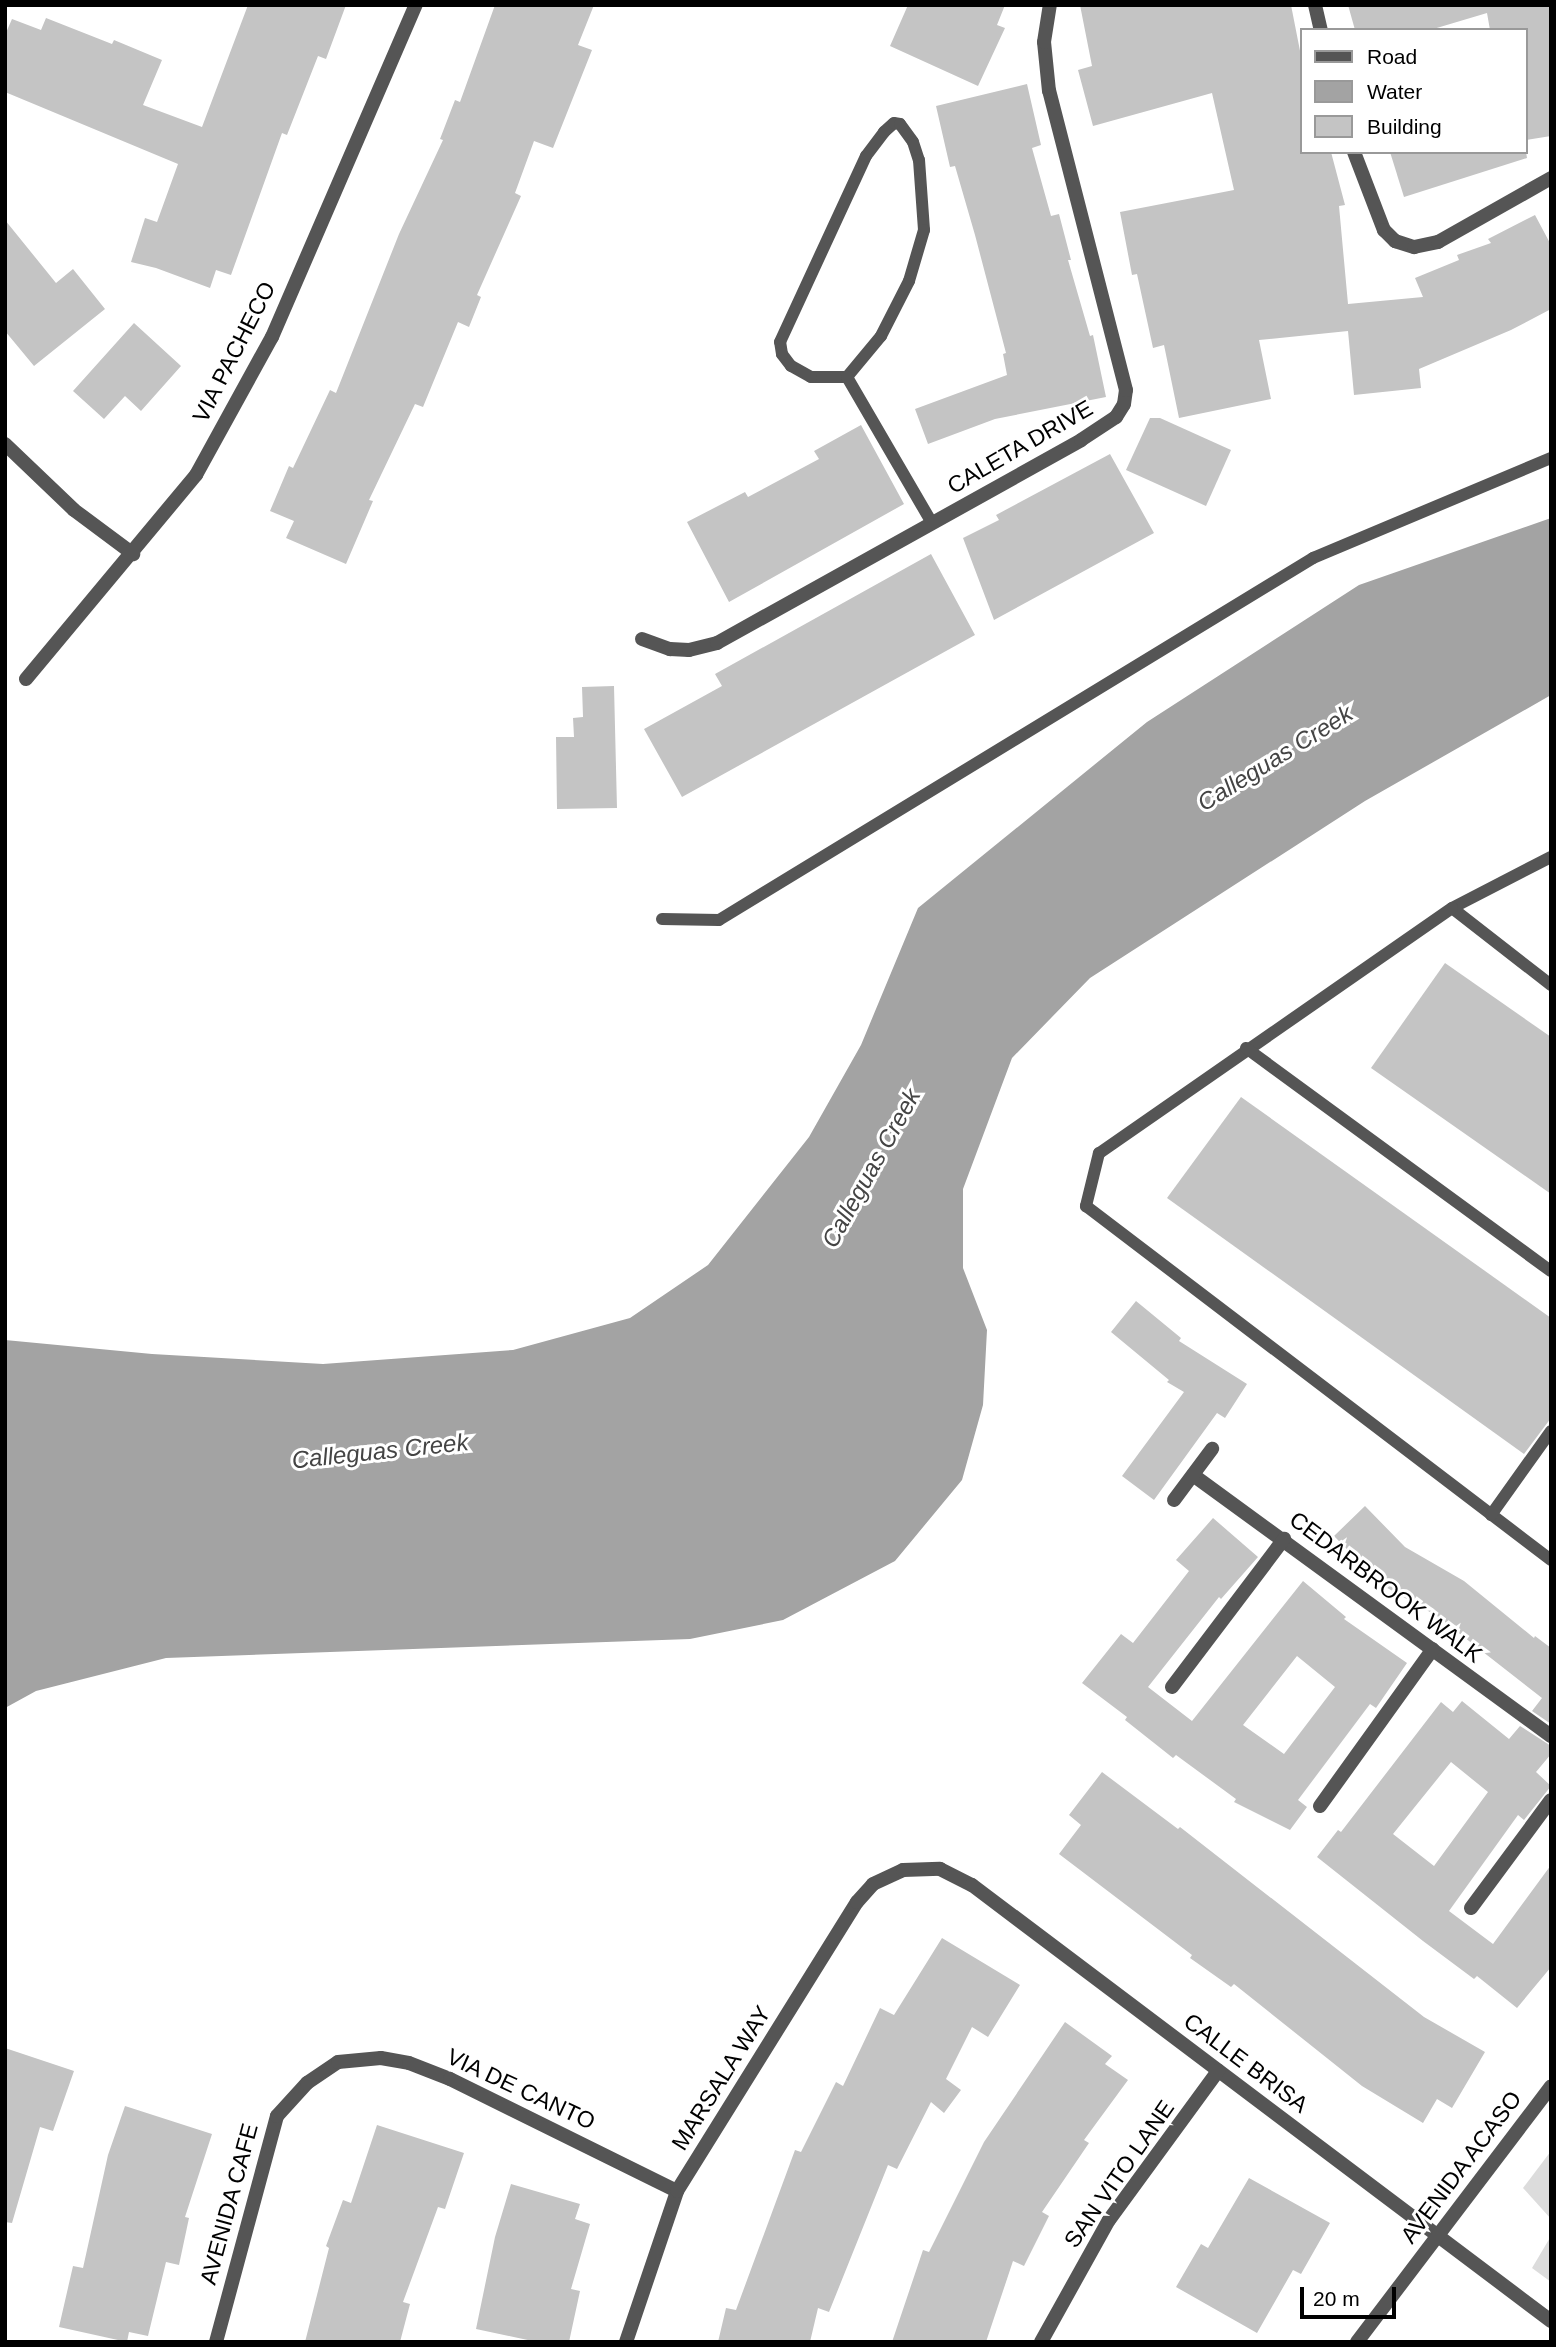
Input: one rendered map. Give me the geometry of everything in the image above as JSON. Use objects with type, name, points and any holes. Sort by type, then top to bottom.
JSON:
[{"type":"street","name":"VIA PACHECO","points":[[26,679],[133,554],[196,475],[272,337],[416,5]]},
{"type":"street","name":"CALETA DRIVE","points":[[642,639],[670,649],[689,650],[717,643],[1080,440],[1116,417],[1124,404],[1126,390],[1049,91],[1044,42],[1050,5]]},
{"type":"street","points":[[1315,5],[1321,28]]},
{"type":"street","points":[[1355,154],[1384,230],[1395,241],[1414,247],[1438,242],[1551,178]]},
{"type":"street","points":[[5,444],[74,510],[133,554]]},
{"type":"street","points":[[1174,1500],[1212,1449]]},
{"type":"street","name":"CEDARBROOK WALK","points":[[1194,1475],[1551,1737]]},
{"type":"street","points":[[1172,1687],[1284,1539]]},
{"type":"street","points":[[1320,1806],[1433,1649]]},
{"type":"street","points":[[1471,1908],[1551,1800]]},
{"type":"street","name":"CALLE BRISA","points":[[903,1870],[940,1869],[972,1885],[1551,2321]]},
{"type":"street","name":"MARSALA WAY","points":[[626,2342],[677,2191],[857,1902],[873,1884],[903,1870]]},
{"type":"street","name":"VIA DE CANTO","points":[[338,2062],[381,2058],[409,2063],[450,2079],[677,2191]]},
{"type":"street","name":"AVENIDA CAFE","points":[[216,2342],[276,2116],[307,2083],[338,2062]]},
{"type":"street","name":"SAN VITO LANE","points":[[1041,2342],[1108,2220],[1218,2071]]},
{"type":"street","name":"AVENIDA ACASO","points":[[1357,2342],[1551,2085]]},
{"type":"lane","points":[[894,123],[900,124],[907,131],[919,160],[924,230],[909,282],[881,336],[848,377],[811,377],[791,366],[782,354],[780,342],[866,156],[894,123]]},
{"type":"lane","points":[[848,377],[932,523]]},
{"type":"lane","points":[[662,919],[719,920],[1313,558],[1551,458]]},
{"type":"lane","points":[[1551,856],[1452,908],[1246,1048],[1099,1153],[1086,1206],[1551,1560]]},
{"type":"lane","points":[[1452,908],[1551,985]]},
{"type":"lane","points":[[1246,1048],[1551,1272]]},
{"type":"lane","points":[[1491,1515],[1551,1431]]},
{"type":"shaded area","points":[[1551,2151],[1551,2219],[1523,2188]]},
{"type":"shaded area","points":[[1551,2236],[1551,2282],[1532,2268]]},
{"type":"water","name":"Calleguas Creek","points":[[1551,518],[1551,695],[1365,801],[1090,978],[1012,1058],[963,1189],[963,1268],[987,1330],[983,1405],[962,1480],[895,1561],[783,1620],[690,1639],[166,1658],[36,1691],[5,1708],[5,1340],[152,1354],[323,1364],[513,1350],[630,1318],[708,1265],[809,1137],[861,1045],[918,908],[1147,722],[1359,585]]},
{"type":"building","points":[[248,5],[346,5],[326,59],[318,56],[287,135],[282,133],[231,275],[216,270],[210,288],[156,268],[131,262],[145,218],[157,222],[178,164],[5,92],[5,35],[12,19],[41,30],[46,18],[112,44],[114,40],[162,60],[143,105],[202,127]]},
{"type":"building","points":[[495,5],[594,5],[578,45],[592,50],[553,148],[534,141],[515,193],[521,196],[477,295],[481,297],[469,327],[458,322],[423,407],[415,404],[369,500],[373,501],[346,564],[286,538],[294,521],[270,511],[289,466],[293,468],[330,390],[336,393],[399,234],[443,140],[440,139],[455,100],[460,102]]},
{"type":"building","points":[[908,5],[1005,5],[997,25],[1005,28],[978,86],[890,46]]},
{"type":"building","points":[[1080,5],[1291,5],[1300,51],[1300,154],[1332,154],[1345,205],[1339,206],[1348,304],[1423,297],[1415,278],[1459,260],[1457,255],[1491,243],[1488,239],[1535,215],[1551,245],[1551,309],[1511,330],[1419,369],[1421,388],[1354,395],[1348,331],[1259,340],[1271,399],[1179,418],[1164,345],[1153,348],[1137,274],[1132,275],[1120,212],[1234,190],[1212,93],[1093,126],[1078,70],[1092,66]]},
{"type":"building","points":[[1348,5],[1551,5],[1551,136],[1528,140],[1528,28],[1490,28],[1487,13],[1437,28],[1354,28]]},
{"type":"building","points":[[1027,84],[1041,145],[1032,148],[1051,216],[1059,214],[1071,260],[1068,260],[1090,336],[1093,335],[1106,397],[995,419],[928,444],[915,409],[1007,375],[1003,354],[1006,353],[975,235],[955,166],[950,167],[936,106]]},
{"type":"building","points":[[1391,154],[1526,154],[1527,158],[1404,197]]},
{"type":"building","points":[[5,220],[56,283],[73,269],[105,309],[34,366],[5,331]]},
{"type":"building","points":[[134,323],[181,366],[141,411],[125,396],[104,419],[73,391]]},
{"type":"building","points":[[1150,418],[1160,418],[1231,450],[1206,506],[1126,470]]},
{"type":"building","points":[[861,425],[904,504],[729,602],[687,522],[745,492],[748,497],[819,459],[814,451]]},
{"type":"building","points":[[1110,454],[1154,533],[994,620],[963,538],[999,520],[996,515]]},
{"type":"building","points":[[931,554],[975,635],[682,797],[644,729],[722,686],[715,674]]},
{"type":"building","points":[[614,686],[617,808],[557,809],[556,737],[574,737],[573,718],[583,717],[582,687]]},
{"type":"building","points":[[1445,963],[1551,1037],[1551,1194],[1371,1068]]},
{"type":"building","points":[[1241,1097],[1551,1318],[1551,1418],[1524,1454],[1167,1198]]},
{"type":"building","points":[[1136,1301],[1181,1338],[1179,1341],[1247,1384],[1225,1418],[1217,1413],[1154,1500],[1122,1476],[1184,1392],[1167,1382],[1169,1380],[1111,1332]]},
{"type":"building","points":[[1365,1506],[1405,1547],[1464,1581],[1534,1638],[1535,1636],[1551,1648],[1551,1724],[1532,1711],[1542,1698],[1437,1616],[1382,1585],[1334,1536]]},
{"type":"building","points":[[1213,1518],[1258,1557],[1221,1599],[1219,1597],[1148,1687],[1192,1721],[1303,1581],[1346,1617],[1344,1619],[1407,1663],[1376,1708],[1370,1704],[1298,1800],[1307,1807],[1290,1830],[1234,1802],[1236,1799],[1176,1755],[1173,1758],[1125,1720],[1127,1717],[1082,1683],[1121,1634],[1133,1643],[1189,1571],[1176,1560]],"holes":[[[1297,1656],[1335,1687],[1284,1754],[1243,1725]]]},
{"type":"building","points":[[1462,1701],[1509,1739],[1520,1726],[1551,1746],[1551,1754],[1536,1772],[1551,1786],[1524,1820],[1518,1815],[1449,1911],[1493,1944],[1551,1865],[1551,1967],[1517,2008],[1477,1976],[1474,1979],[1423,1941],[1317,1857],[1338,1830],[1341,1832],[1441,1702],[1453,1712]],"holes":[[[1451,1762],[1488,1792],[1434,1866],[1393,1834]]]},
{"type":"building","points":[[1102,1772],[1178,1829],[1180,1827],[1424,2017],[1485,2052],[1452,2108],[1437,2099],[1423,2123],[1362,2086],[1234,1984],[1231,1987],[1190,1958],[1192,1955],[1059,1854],[1081,1825],[1069,1815]]},
{"type":"building","points":[[942,1938],[1020,1985],[988,2037],[972,2027],[946,2079],[961,2090],[944,2113],[931,2102],[897,2169],[888,2165],[829,2312],[818,2308],[810,2342],[718,2342],[726,2308],[736,2310],[795,2150],[801,2152],[836,2082],[843,2086],[880,2008],[894,2015]]},
{"type":"building","points":[[1065,2022],[1112,2056],[1105,2064],[1128,2080],[1084,2140],[1089,2143],[1042,2212],[1049,2216],[1024,2266],[1013,2261],[986,2342],[892,2342],[923,2250],[929,2252],[984,2142]]},
{"type":"building","points":[[5,2048],[74,2071],[53,2131],[40,2127],[12,2223],[5,2222]]},
{"type":"building","points":[[125,2106],[212,2134],[185,2217],[189,2218],[179,2265],[166,2262],[148,2336],[129,2332],[127,2342],[59,2327],[73,2266],[83,2268],[108,2155]]},
{"type":"building","points":[[377,2125],[464,2153],[445,2209],[438,2207],[403,2302],[410,2304],[400,2342],[305,2342],[329,2248],[326,2246],[343,2200],[351,2203]]},
{"type":"building","points":[[1249,2178],[1330,2223],[1301,2274],[1293,2270],[1257,2333],[1176,2287],[1201,2244],[1208,2248]]},
{"type":"building","points":[[511,2184],[580,2204],[575,2219],[590,2224],[571,2289],[580,2291],[569,2342],[537,2342],[476,2329],[495,2237]]}]
